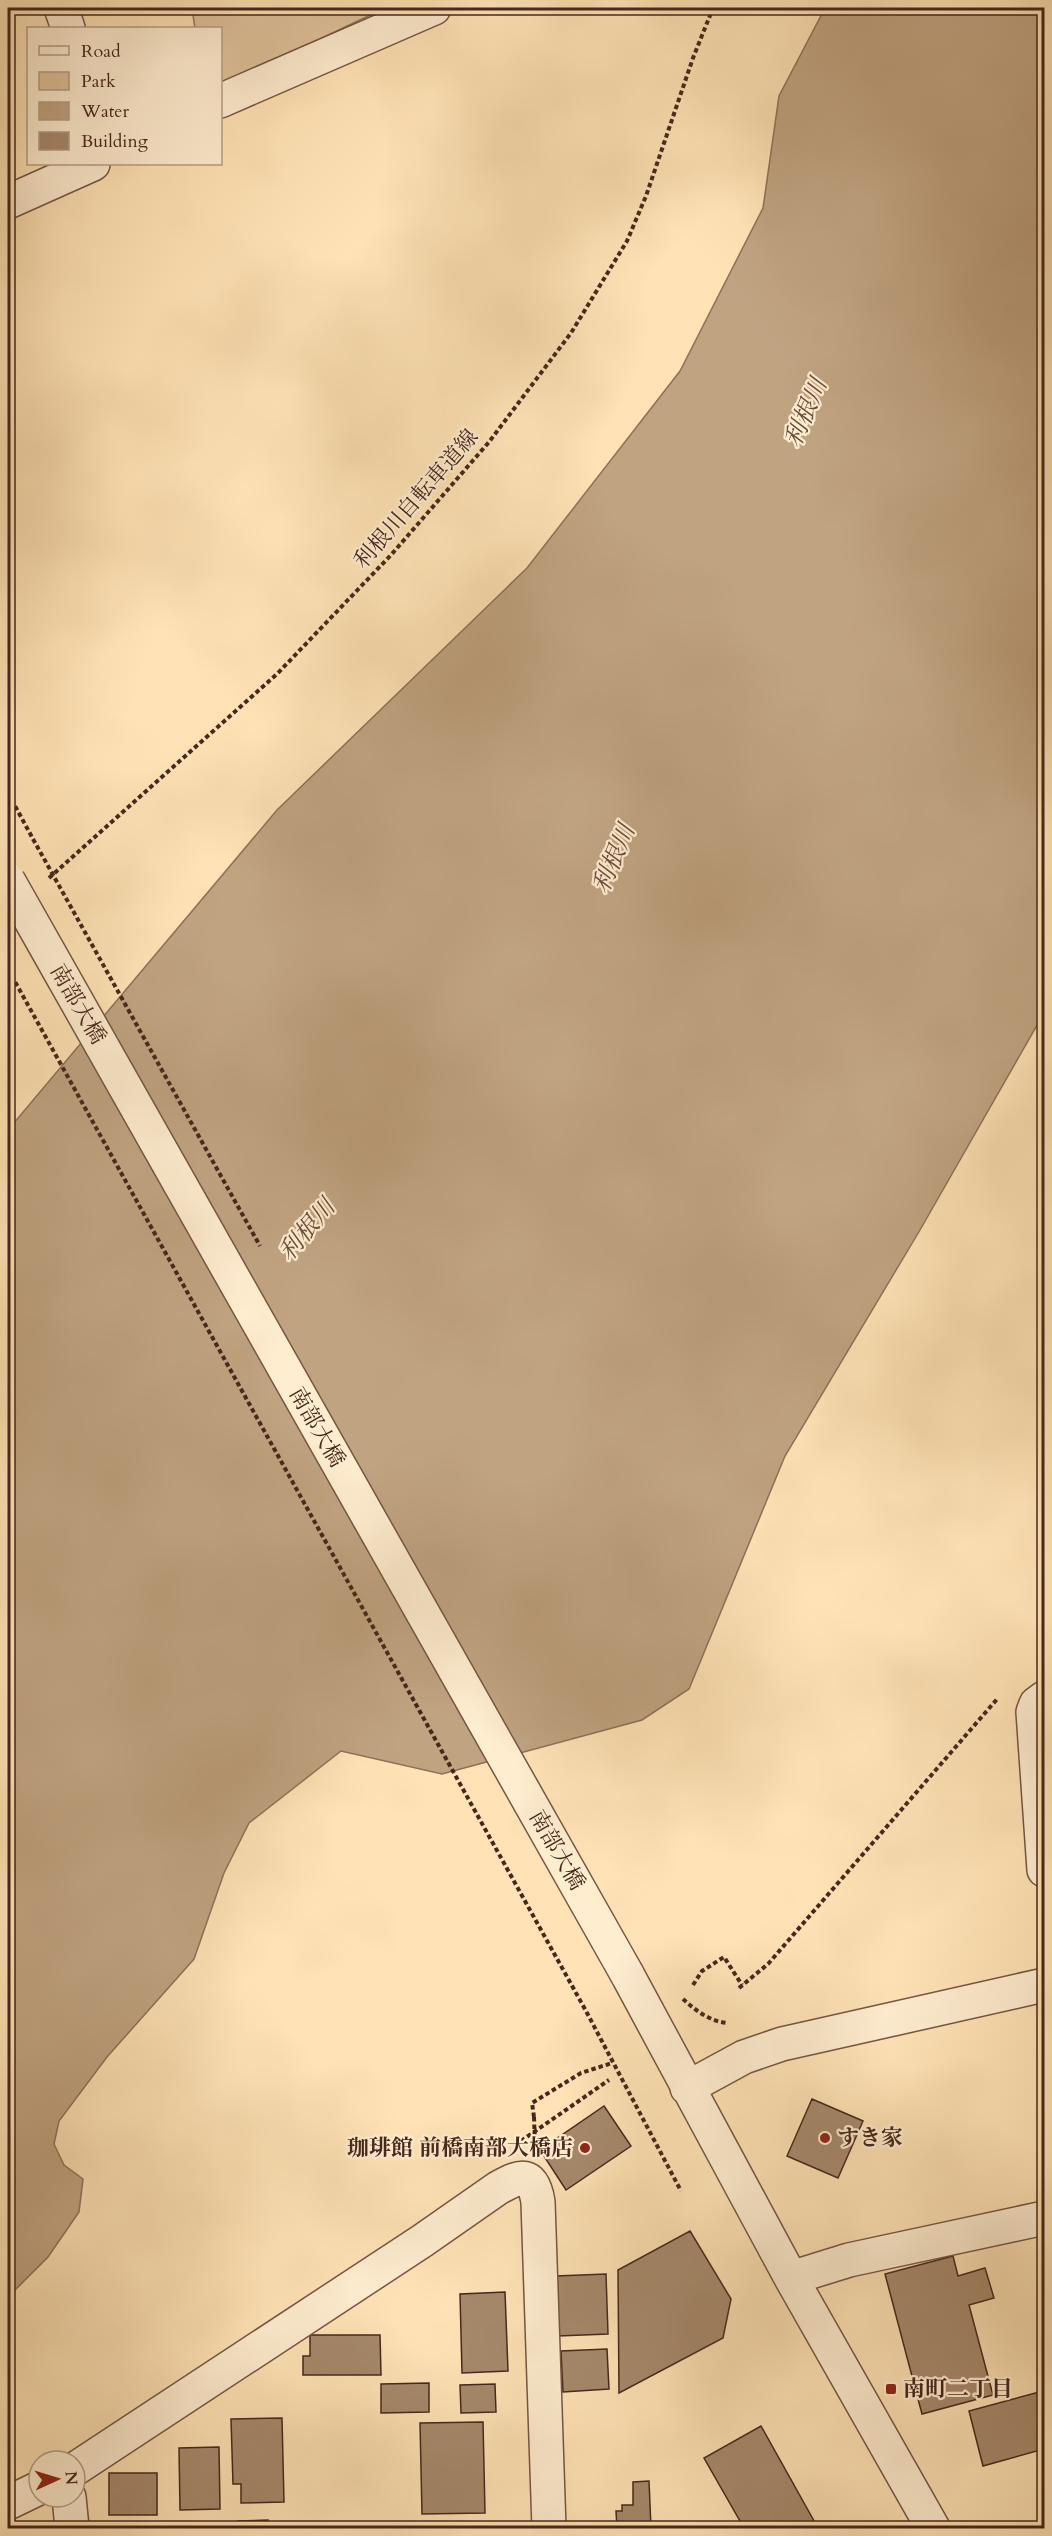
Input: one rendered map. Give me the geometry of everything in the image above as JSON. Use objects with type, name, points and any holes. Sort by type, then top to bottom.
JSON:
[{"type":"street","points":[[61,8],[68,27]]},
{"type":"street","points":[[222,100],[434,8]]},
{"type":"street","points":[[8,202],[91,165]]},
{"type":"street","name":"南部大橋","points":[[8,880],[627,1974],[791,2278],[933,2529]]},
{"type":"street","points":[[1044,1698],[1036,1704],[1033,1712],[1044,1870]]},
{"type":"street","points":[[687,2088],[744,2057],[782,2043],[1044,1985]]},
{"type":"street","points":[[87,2461],[422,2241],[498,2188],[524,2178],[530,2179],[534,2185],[538,2202],[549,2529]]},
{"type":"street","points":[[791,2278],[849,2260],[1044,2218]]},
{"type":"street","points":[[8,2503],[27,2494]]},
{"type":"street","points":[[70,2509],[72,2529]]},
{"type":"path","name":"利根川自転車道線","points":[[42,884],[278,673],[391,555],[489,442],[571,333],[627,241],[646,196],[693,58],[713,8]]},
{"type":"path","points":[[8,794],[33,839]]},
{"type":"path","points":[[8,969],[586,2011],[681,2191]]},
{"type":"path","points":[[693,1985],[702,1971],[724,1957],[740,1986],[768,1964],[1005,1690]]},
{"type":"path","points":[[682,1998],[696,2011],[720,2023],[732,2024]]},
{"type":"path","points":[[535,2146],[532,2103],[582,2073],[612,2063]]},
{"type":"green space","points":[[203,8],[385,8],[222,86],[222,27],[195,27],[193,15]]},
{"type":"water","name":"利根川","points":[[825,8],[1044,8],[1044,1013],[920,1230],[785,1456],[689,1689],[642,1720],[442,1774],[341,1751],[249,1823],[224,1873],[194,1959],[107,2057],[59,2121],[54,2144],[64,2165],[83,2179],[79,2212],[48,2257],[8,2297],[8,1130],[277,810],[527,568],[680,371],[763,208],[779,96]]},
{"type":"building","name":"すき家","points":[[812,2099],[863,2121],[838,2178],[787,2156]]},
{"type":"building","name":"珈琲館 前橋南部大橋店","points":[[604,2106],[631,2146],[566,2190],[540,2150]]},
{"type":"building","points":[[690,2231],[731,2299],[723,2338],[619,2393],[618,2270]]},
{"type":"building","points":[[953,2256],[958,2276],[985,2268],[994,2298],[969,2305],[993,2395],[922,2414],[885,2274]]},
{"type":"building","points":[[606,2274],[608,2334],[558,2336],[556,2276]]},
{"type":"building","points":[[505,2292],[508,2371],[462,2373],[460,2294]]},
{"type":"building","points":[[310,2335],[380,2335],[381,2375],[303,2375],[303,2356],[310,2356]]},
{"type":"building","points":[[607,2349],[609,2389],[563,2392],[561,2351]]},
{"type":"building","points":[[429,2383],[429,2412],[381,2413],[381,2384]]},
{"type":"building","points":[[495,2384],[496,2412],[461,2413],[460,2385]]},
{"type":"building","points":[[1043,2391],[1044,2449],[983,2466],[969,2411]]},
{"type":"building","points":[[282,2418],[284,2502],[241,2503],[241,2484],[233,2484],[231,2419]]},
{"type":"building","points":[[483,2422],[485,2513],[422,2514],[420,2423]]},
{"type":"building","points":[[761,2426],[818,2528],[744,2528],[704,2458]]},
{"type":"building","points":[[219,2447],[220,2509],[180,2510],[179,2448]]},
{"type":"building","points":[[109,2473],[157,2473],[157,2515],[109,2515]]},
{"type":"building","points":[[649,2481],[651,2528],[617,2528],[616,2511],[622,2511],[622,2505],[633,2505],[633,2482]]},
{"type":"building","points":[[268,2520],[268,2528],[239,2528],[238,2521]]},
{"type":"building","points":[[1044,2521],[1044,2528],[1017,2528]]},
{"type":"building","points":[[205,2522],[205,2528],[173,2528],[172,2523]]},
{"type":"place","name":"すき家","points":[[825,2138]]},
{"type":"place","name":"珈琲館 前橋南部大橋店","points":[[585,2148]]},
{"type":"place","name":"南町二丁目","points":[[891,2389]]}]
